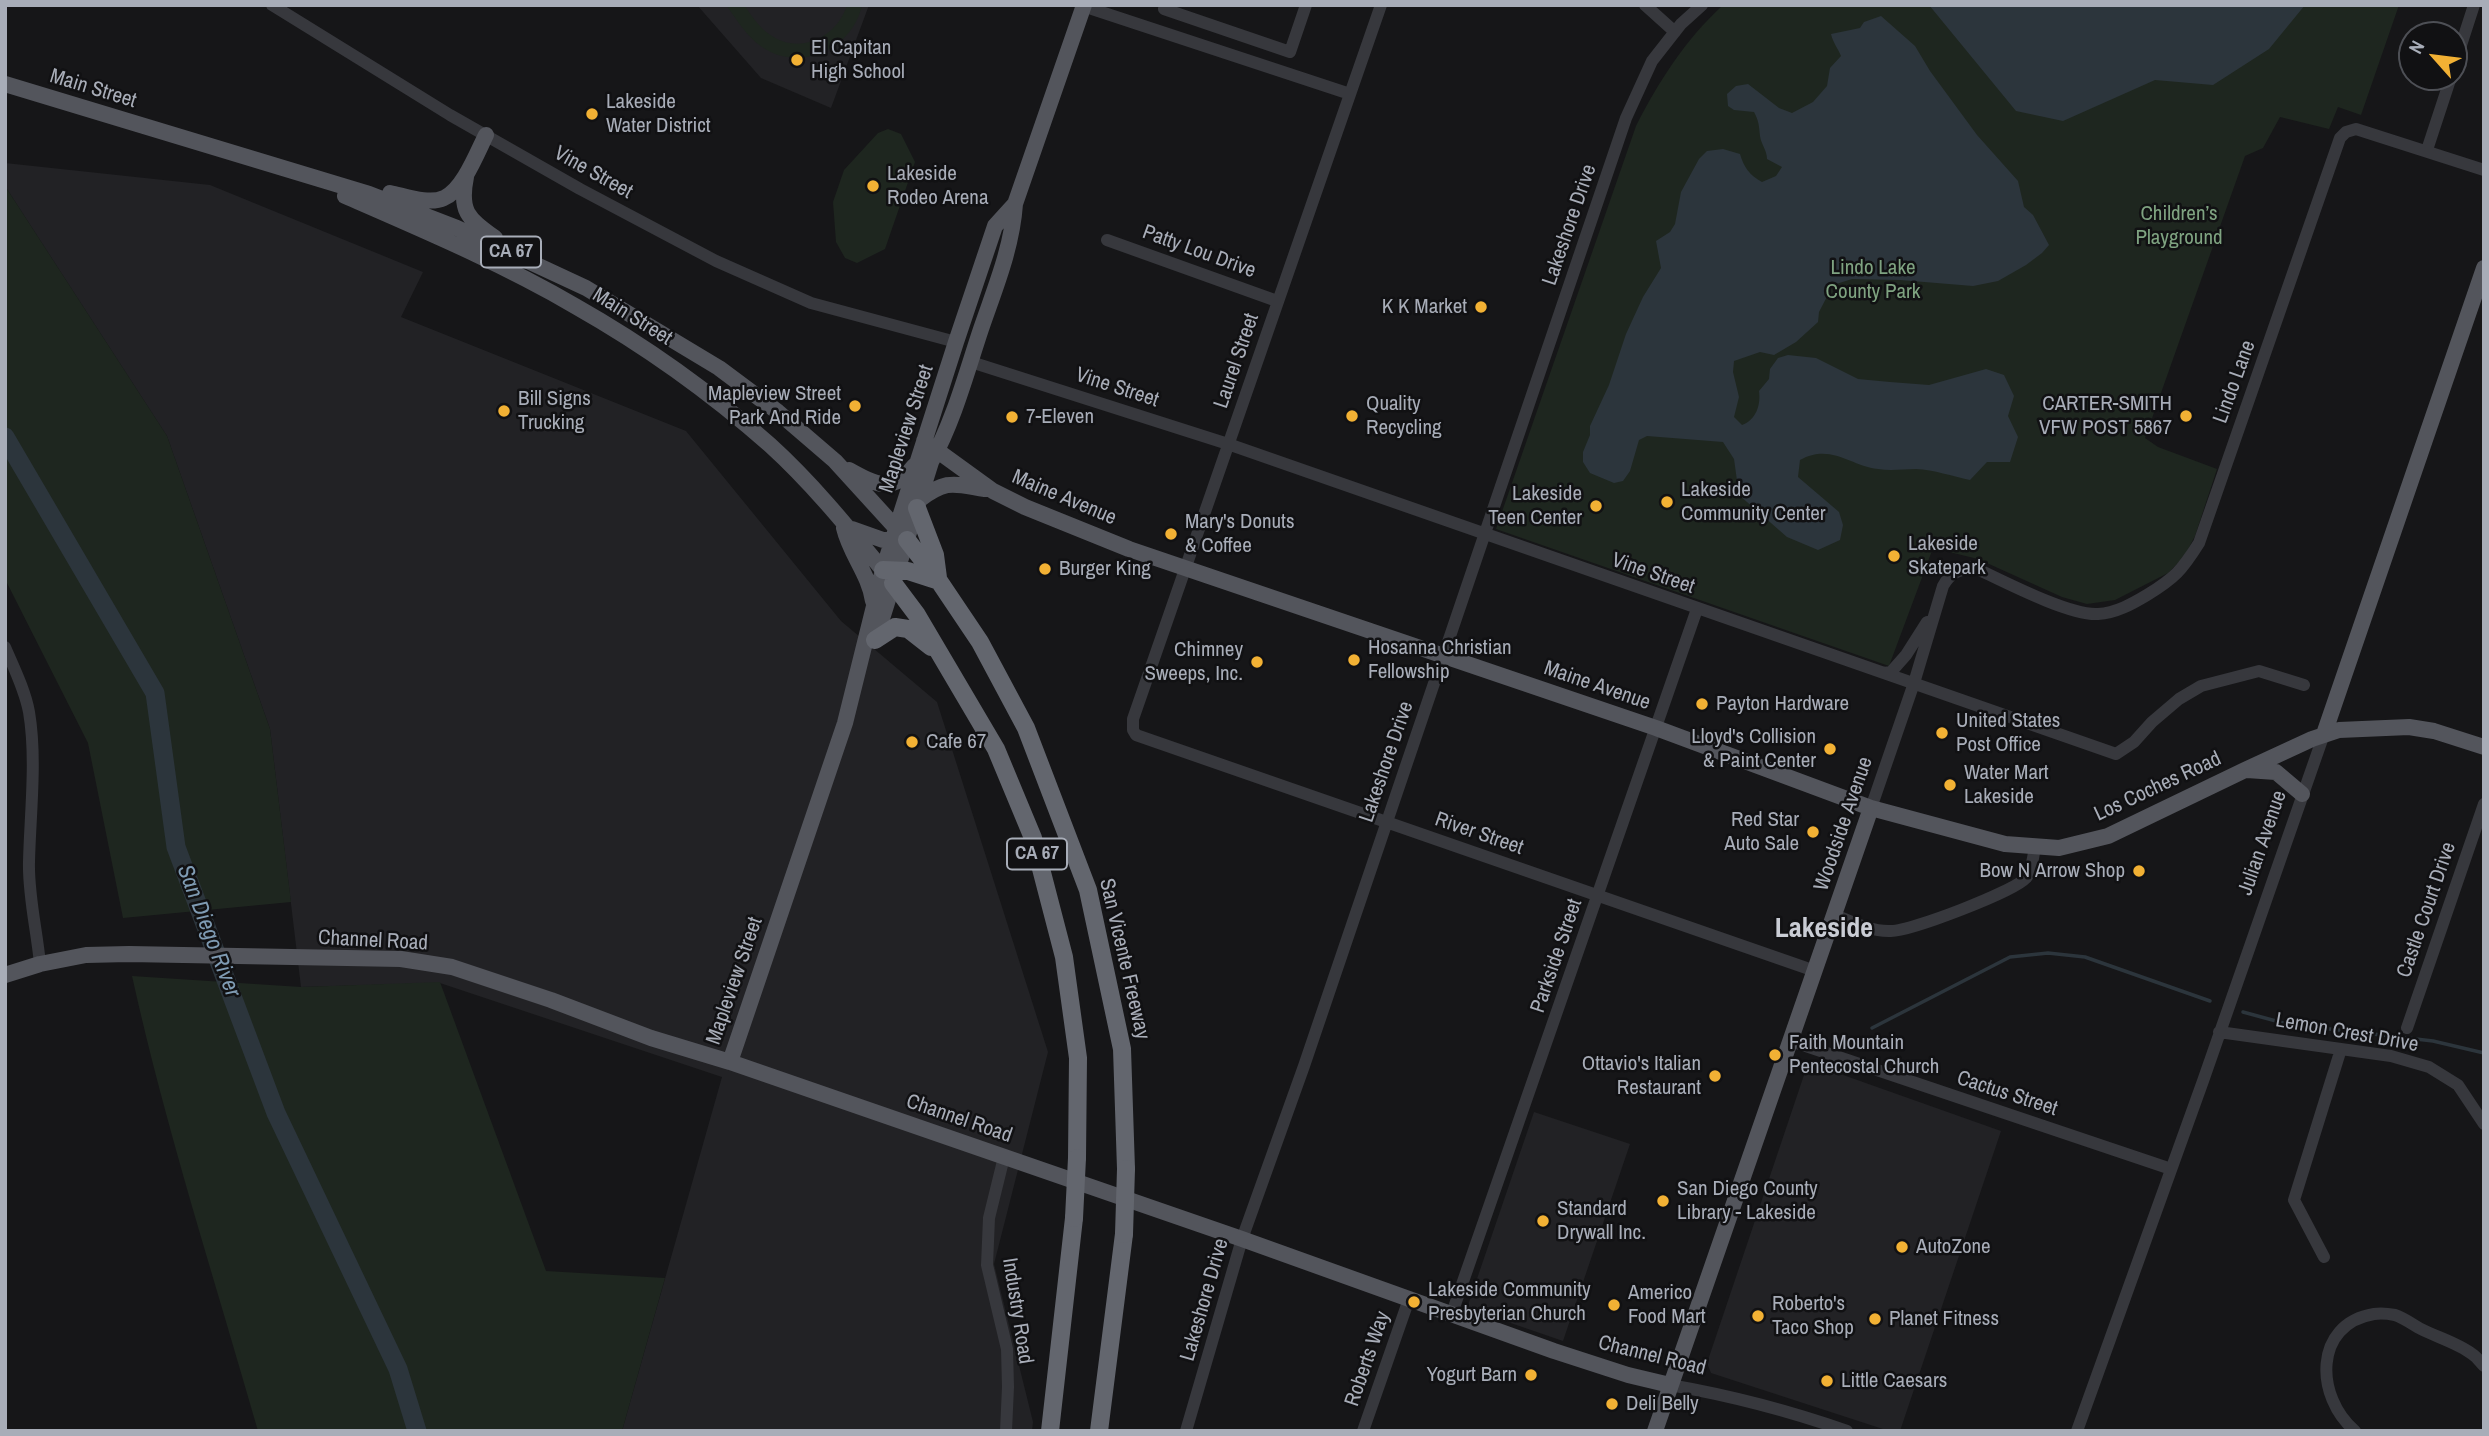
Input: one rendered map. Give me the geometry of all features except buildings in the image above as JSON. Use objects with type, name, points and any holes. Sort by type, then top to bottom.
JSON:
[{"type":"highway","points":[[891,574],[939,581],[935,555],[918,504]]},
{"type":"highway","name":"San Vicente Freeway","points":[[899,536],[939,581],[980,642],[1026,727],[1088,890],[1122,1049],[1126,1169],[1124,1234],[1099,1431]]},
{"type":"highway","name":"CA 67","points":[[891,574],[996,749],[1033,838],[1066,970],[1078,1058],[1077,1158],[1074,1218],[1050,1431]]},
{"type":"highway","points":[[875,640],[895,627],[908,629],[943,659]]},
{"type":"main road","name":"Mapleview Street","points":[[899,536],[918,504],[944,440],[1013,233],[1015,204],[1083,6]]},
{"type":"main road","name":"Main Street","points":[[5,83],[398,204],[586,288],[719,368],[778,412],[835,461],[899,536]]},
{"type":"main road","points":[[288,171],[434,200],[444,198],[454,190],[466,174],[486,135]]},
{"type":"main road","name":"Main Street","points":[[288,171],[464,248],[598,320],[670,366],[771,446],[891,574]]},
{"type":"main road","points":[[466,174],[463,205],[468,215],[524,258]]},
{"type":"main road","name":"Mapleview Street","points":[[858,675],[866,666],[875,640],[919,458],[956,342],[995,226],[1015,204]]},
{"type":"main road","name":"Julian Avenue","points":[[2324,734],[2484,268]]},
{"type":"main road","name":"Maine Avenue","points":[[924,441],[993,491],[1082,531],[1656,728],[1871,808],[2005,844],[2035,848]]},
{"type":"main road","points":[[835,461],[877,483],[894,484],[902,480],[919,458]]},
{"type":"main road","points":[[918,504],[939,486],[950,484],[993,491]]},
{"type":"main road","points":[[845,523],[880,540],[899,536]]},
{"type":"main road","points":[[845,523],[847,540],[868,580],[874,609]]},
{"type":"main road","name":"Mapleview Street","points":[[730,1062],[845,723],[874,609],[891,574]]},
{"type":"main road","name":"Los Coches Road","points":[[2035,848],[2059,848],[2108,836],[2324,734],[2357,728],[2409,727],[2434,731],[2484,747]]},
{"type":"main road","points":[[2245,770],[2276,772],[2302,794]]},
{"type":"main road","name":"Woodside Avenue","points":[[1655,1431],[1871,808]]},
{"type":"main road","name":"Channel Road","points":[[5,975],[40,964],[86,955],[401,960],[452,967],[551,1000],[651,1038],[730,1062],[1242,1239],[1451,1315],[1628,1375],[1670,1385]]},
{"type":"street","name":"Vine Street","points":[[272,5],[486,135],[580,189],[716,261],[811,303],[956,342]]},
{"type":"street","points":[[1165,5],[1164,9],[1290,52],[1306,5]]},
{"type":"street","name":"Laurel Street","points":[[1133,730],[1133,719],[1381,5]]},
{"type":"street","points":[[1644,5],[1675,32]]},
{"type":"street","name":"Lakeshore Drive","points":[[1186,1431],[1242,1239],[1626,118],[1652,61],[1675,32],[1702,5]]},
{"type":"street","points":[[2468,24],[2474,5]]},
{"type":"street","points":[[1083,6],[1350,94]]},
{"type":"street","points":[[2446,91],[2427,150],[2484,170]]},
{"type":"street","name":"Lindo Lane","points":[[1943,586],[1949,576],[1960,569],[1973,567],[2071,611],[2096,614],[2128,606],[2174,578],[2199,542],[2340,138],[2346,132],[2356,129],[2427,150]]},
{"type":"street","name":"Patty Lou Drive","points":[[1107,240],[1278,301]]},
{"type":"street","name":"Vine Street","points":[[971,362],[1228,444],[2116,754],[2134,742],[2151,722],[2179,699],[2210,683],[2259,671],[2304,685]]},
{"type":"street","name":"Woodside Avenue","points":[[1871,808],[1914,683],[1943,586]]},
{"type":"street","points":[[1884,673],[1891,672],[1906,655],[1938,603]]},
{"type":"street","name":"Parkside Street","points":[[1451,1315],[1697,609]]},
{"type":"street","points":[[5,647],[29,711],[32,818],[29,865],[40,964]]},
{"type":"street","name":"River Street","points":[[1133,730],[1136,735],[1815,971]]},
{"type":"street","name":"Julian Avenue","points":[[2077,1431],[2324,734]]},
{"type":"street","name":"Castle Court Drive","points":[[2407,1028],[2484,804]]},
{"type":"street","points":[[1835,915],[1874,929],[1893,932],[1943,916],[2018,885],[2028,876],[2035,848]]},
{"type":"street","name":"Lemon Crest Drive","points":[[2219,1032],[2391,1056],[2435,1069],[2459,1085],[2484,1124]]},
{"type":"street","name":"Cactus Street","points":[[1791,1041],[2171,1169]]},
{"type":"street","points":[[2324,1257],[2294,1200],[2341,1049]]},
{"type":"street","name":"Industry Road","points":[[1004,1157],[989,1218],[987,1265],[1007,1349],[1006,1431]]},
{"type":"street","name":"Roberts Way","points":[[1363,1431],[1409,1299]]},
{"type":"street","points":[[2355,1431],[2343,1421],[2332,1400],[2325,1370],[2329,1348],[2339,1332],[2355,1320],[2376,1313],[2396,1315],[2472,1354],[2484,1366]]},
{"type":"street","name":"Channel Road","points":[[1670,1385],[1765,1404],[1847,1431]]},
{"type":"shaded area","name":"El Capitan High School","points":[[697,5],[869,5],[831,108],[761,78]]},
{"type":"shaded area","points":[[1929,5],[2305,5],[2269,49],[2213,85],[2155,80],[2063,121],[2016,111]]},
{"type":"shaded area","points":[[1881,16],[1915,46],[1977,135],[2018,181],[2024,207],[2033,215],[2049,245],[2026,265],[1998,281],[1973,286],[1852,279],[1833,285],[1819,312],[1818,322],[1796,342],[1774,355],[1760,352],[1734,361],[1733,372],[1739,397],[1734,417],[1742,425],[1751,420],[1758,407],[1759,391],[1769,379],[1770,369],[1778,358],[1788,355],[1816,358],[1858,379],[1929,385],[1986,369],[2004,375],[2014,396],[2008,416],[2018,437],[2010,462],[1987,462],[1970,480],[1916,469],[1878,469],[1831,455],[1811,455],[1800,460],[1798,477],[1839,512],[1843,525],[1840,540],[1818,550],[1787,537],[1739,495],[1734,459],[1723,442],[1647,436],[1639,440],[1630,471],[1623,481],[1614,483],[1590,473],[1583,462],[1583,452],[1590,435],[1590,426],[1609,385],[1626,334],[1643,297],[1661,268],[1656,241],[1670,232],[1675,224],[1681,192],[1699,159],[1707,151],[1723,149],[1740,154],[1748,170],[1762,182],[1776,176],[1782,167],[1767,159],[1754,112],[1734,110],[1728,106],[1727,94],[1736,86],[1748,84],[1779,108],[1792,113],[1813,102],[1827,86],[1830,68],[1841,56],[1831,34],[1860,28],[1864,22]]},
{"type":"shaded area","points":[[5,163],[210,185],[423,272],[401,317],[686,431],[841,621],[937,702],[1048,1052],[994,1264],[1033,1422],[1032,1431],[622,1431],[722,1077],[440,983],[301,987],[270,729],[167,436],[5,186]]},
{"type":"shaded area","points":[[1815,1065],[2001,1131],[1900,1431],[1889,1431],[1711,1373],[1707,1363],[1804,1075]]},
{"type":"shaded area","points":[[1534,1112],[1630,1144],[1563,1341],[1467,1308]]},
{"type":"green space","points":[[726,5],[744,5],[765,31],[780,40],[804,43],[815,40],[835,27],[847,5],[862,5],[857,21],[848,34],[836,44],[808,57],[792,58],[777,54],[757,43],[742,28]]},
{"type":"green space","name":"Lindo Lake County Park","points":[[1723,5],[2399,5],[2361,115],[2338,107],[2329,129],[2280,117],[2263,148],[2245,156],[2145,438],[2158,447],[2217,469],[2195,536],[2184,557],[2168,573],[2115,600],[2087,604],[2062,597],[1978,559],[1933,548],[1889,666],[1496,529],[1636,126],[1674,62],[1709,18]]},
{"type":"green space","name":"Lakeside Rodeo Arena","points":[[888,129],[901,134],[915,162],[885,249],[857,263],[845,258],[836,242],[833,202],[844,170],[878,133]]},
{"type":"green space","points":[[5,186],[167,436],[270,729],[291,902],[123,918],[88,743],[5,579]]},
{"type":"green space","points":[[132,976],[301,987],[440,982],[546,1271],[665,1278],[622,1431],[258,1431],[175,1148]]},
{"type":"waterway","name":"San Diego River","points":[[5,437],[155,693],[176,847],[276,1113],[398,1369],[417,1431]]},
{"type":"waterway","points":[[1872,1028],[2010,957],[2048,953],[2085,957],[2210,1001]]},
{"type":"waterway","points":[[2243,1012],[2287,1024],[2433,1041],[2484,1053]]},
{"type":"place","name":"El Capitan High School","points":[[797,60]]},
{"type":"place","name":"Lakeside Water District","points":[[592,114]]},
{"type":"place","name":"Lakeside Rodeo Arena","points":[[873,186]]},
{"type":"place","name":"K K Market","points":[[1481,307]]},
{"type":"place","name":"Mapleview Street Park And Ride","points":[[855,406]]},
{"type":"place","name":"Bill Signs Trucking","points":[[504,411]]},
{"type":"place","name":"Quality Recycling","points":[[1352,416]]},
{"type":"place","name":"CARTER-SMITH VFW POST 5867","points":[[2186,416]]},
{"type":"place","name":"7-Eleven","points":[[1012,417]]},
{"type":"place","name":"Lakeside Community Center","points":[[1667,502]]},
{"type":"place","name":"Lakeside Teen Center","points":[[1596,506]]},
{"type":"place","name":"Mary's Donuts & Coffee","points":[[1171,534]]},
{"type":"place","name":"Lakeside Skatepark","points":[[1894,556]]},
{"type":"place","name":"Burger King","points":[[1045,569]]},
{"type":"place","name":"Hosanna Christian Fellowship","points":[[1354,660]]},
{"type":"place","name":"Chimney Sweeps, Inc.","points":[[1257,662]]},
{"type":"place","name":"Payton Hardware","points":[[1702,704]]},
{"type":"place","name":"United States Post Office","points":[[1942,733]]},
{"type":"place","name":"Cafe 67","points":[[912,742]]},
{"type":"place","name":"Lloyd's Collision & Paint Center","points":[[1830,749]]},
{"type":"place","name":"Water Mart Lakeside","points":[[1950,785]]},
{"type":"place","name":"Red Star Auto Sale","points":[[1813,832]]},
{"type":"place","name":"Bow N Arrow Shop","points":[[2139,871]]},
{"type":"place","name":"Faith Mountain Pentecostal Church","points":[[1775,1055]]},
{"type":"place","name":"Ottavio's Italian Restaurant","points":[[1715,1076]]},
{"type":"place","name":"San Diego County Library - Lakeside","points":[[1663,1201]]},
{"type":"place","name":"Standard Drywall Inc.","points":[[1543,1221]]},
{"type":"place","name":"AutoZone","points":[[1902,1247]]},
{"type":"place","name":"Lakeside Community Presbyterian Church","points":[[1414,1302]]},
{"type":"place","name":"Americo Food Mart","points":[[1614,1305]]},
{"type":"place","name":"Roberto's Taco Shop","points":[[1758,1316]]},
{"type":"place","name":"Planet Fitness","points":[[1875,1319]]},
{"type":"place","name":"Yogurt Barn","points":[[1531,1375]]},
{"type":"place","name":"Little Caesars","points":[[1827,1381]]},
{"type":"place","name":"Deli Belly","points":[[1612,1404]]},
{"type":"district","name":"Lakeside","points":[[1824,929]]},
{"type":"park label","name":"Children’s Playground","points":[[2179,226]]}]
